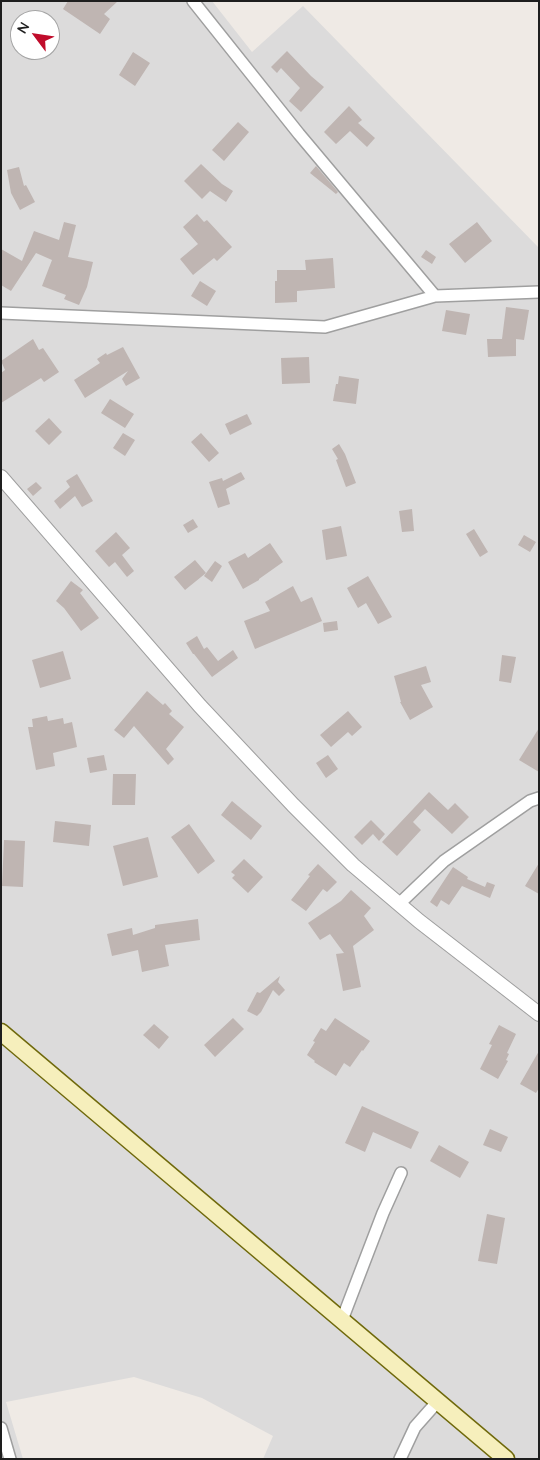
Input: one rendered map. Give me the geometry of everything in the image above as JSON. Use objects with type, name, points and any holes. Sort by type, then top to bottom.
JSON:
[{"type":"main road","points":[[1,1032],[506,1459]]},
{"type":"street","points":[[193,1],[299,134],[435,296]]},
{"type":"street","points":[[1,313],[325,327],[435,296],[539,292]]},
{"type":"street","points":[[1,477],[207,713],[353,866],[539,1014]]},
{"type":"street","points":[[399,904],[444,861],[530,801],[539,798]]},
{"type":"street","points":[[342,1320],[383,1213],[401,1173]]},
{"type":"street","points":[[400,1459],[415,1427],[438,1401]]},
{"type":"street","points":[[1,1428],[10,1459]]},
{"type":"shaded area","points":[[1,1],[212,1],[252,52],[303,6],[539,248],[539,1459],[263,1459],[273,1436],[202,1398],[134,1377],[6,1402],[23,1459],[1,1459]]},
{"type":"building","points":[[68,1],[118,1],[104,14],[110,19],[100,34],[63,9]]},
{"type":"building","points":[[287,51],[324,87],[301,112],[289,101],[300,88],[281,68],[277,73],[271,67]]},
{"type":"building","points":[[133,52],[150,63],[135,86],[119,75]]},
{"type":"building","points":[[349,106],[362,120],[358,123],[375,138],[367,147],[350,131],[336,144],[324,132]]},
{"type":"building","points":[[238,122],[249,132],[224,161],[212,150]]},
{"type":"building","points":[[201,164],[222,184],[233,191],[226,202],[210,191],[202,199],[184,181]]},
{"type":"building","points":[[316,166],[338,192],[336,194],[310,173]]},
{"type":"building","points":[[19,167],[24,186],[26,185],[35,202],[20,210],[11,193],[7,170]]},
{"type":"building","points":[[197,214],[204,222],[207,220],[232,247],[217,261],[214,258],[193,275],[180,259],[198,244],[183,227]]},
{"type":"building","points":[[64,222],[76,225],[68,257],[93,262],[87,287],[79,305],[64,299],[66,295],[42,286],[52,260],[36,253],[11,291],[1,285],[1,249],[22,261],[34,231],[59,240]]},
{"type":"building","points":[[477,222],[492,241],[465,263],[449,244]]},
{"type":"building","points":[[426,250],[436,257],[432,264],[421,257]]},
{"type":"building","points":[[333,258],[335,288],[297,291],[297,302],[275,303],[277,270],[306,270],[305,260]]},
{"type":"building","points":[[200,281],[216,291],[207,306],[191,296]]},
{"type":"building","points":[[506,307],[529,310],[524,340],[516,339],[516,356],[488,357],[487,339],[502,339]]},
{"type":"building","points":[[446,310],[470,314],[466,335],[442,331]]},
{"type":"building","points":[[33,339],[39,350],[43,348],[59,372],[44,382],[41,378],[1,403],[1,373],[5,370],[1,361]]},
{"type":"building","points":[[123,347],[140,378],[126,386],[122,379],[128,371],[85,398],[74,380],[100,363],[97,359],[106,353],[107,355]]},
{"type":"building","points":[[309,357],[310,383],[282,384],[281,358]]},
{"type":"building","points":[[339,376],[359,379],[356,404],[333,401]]},
{"type":"building","points":[[110,399],[134,414],[125,428],[101,413]]},
{"type":"building","points":[[247,414],[252,424],[230,435],[225,424]]},
{"type":"building","points":[[49,418],[62,432],[49,445],[35,431]]},
{"type":"building","points":[[123,433],[135,440],[125,456],[113,448]]},
{"type":"building","points":[[201,433],[219,453],[209,462],[191,442]]},
{"type":"building","points":[[339,444],[345,454],[356,483],[346,487],[336,460],[338,459],[332,449]]},
{"type":"building","points":[[241,472],[245,479],[226,489],[230,504],[218,508],[209,482],[222,478],[223,481]]},
{"type":"building","points":[[77,474],[93,501],[82,507],[75,496],[60,509],[54,501],[70,487],[66,481]]},
{"type":"building","points":[[36,482],[42,488],[33,496],[27,489]]},
{"type":"building","points":[[412,509],[414,531],[402,532],[399,511]]},
{"type":"building","points":[[193,519],[198,527],[188,533],[183,525]]},
{"type":"building","points":[[341,526],[347,556],[326,560],[322,530]]},
{"type":"building","points":[[474,529],[488,552],[480,557],[466,534]]},
{"type":"building","points":[[116,532],[130,548],[122,555],[134,571],[127,577],[115,562],[109,567],[95,551]]},
{"type":"building","points":[[524,535],[536,542],[530,552],[518,545]]},
{"type":"building","points":[[270,543],[283,562],[243,589],[228,562],[245,553],[248,558]]},
{"type":"building","points":[[195,560],[206,573],[185,590],[174,577]]},
{"type":"building","points":[[215,561],[222,566],[212,582],[204,576]]},
{"type":"building","points":[[368,576],[392,617],[378,624],[366,603],[358,608],[347,588]]},
{"type":"building","points":[[71,581],[83,590],[80,593],[99,618],[81,631],[64,608],[56,601]]},
{"type":"building","points":[[293,586],[301,602],[312,597],[322,621],[255,649],[244,621],[270,611],[265,602]]},
{"type":"building","points":[[337,621],[338,630],[324,632],[323,623]]},
{"type":"building","points":[[197,636],[204,649],[207,647],[218,661],[233,650],[238,658],[212,677],[186,643]]},
{"type":"building","points":[[63,651],[71,679],[40,688],[32,660]]},
{"type":"building","points":[[502,655],[516,657],[511,683],[499,681]]},
{"type":"building","points":[[426,666],[431,682],[421,685],[433,707],[410,720],[400,702],[394,676]]},
{"type":"building","points":[[147,691],[163,705],[165,703],[172,711],[169,714],[184,727],[166,749],[174,759],[168,765],[134,726],[124,738],[114,730]]},
{"type":"building","points":[[348,711],[362,727],[352,736],[348,732],[331,747],[320,735]]},
{"type":"building","points":[[47,716],[48,721],[63,718],[64,724],[72,722],[77,747],[53,753],[55,766],[36,770],[28,727],[33,727],[32,719]]},
{"type":"building","points":[[539,728],[539,772],[519,760]]},
{"type":"building","points":[[104,755],[107,770],[90,773],[87,758]]},
{"type":"building","points":[[328,755],[338,769],[326,778],[316,763]]},
{"type":"building","points":[[113,774],[136,774],[135,805],[112,805]]},
{"type":"building","points":[[429,792],[448,810],[455,803],[469,817],[452,834],[425,809],[413,822],[421,830],[397,856],[382,842]]},
{"type":"building","points":[[232,801],[262,826],[251,840],[221,815]]},
{"type":"building","points":[[371,820],[385,834],[379,841],[373,834],[362,845],[354,837]]},
{"type":"building","points":[[55,821],[91,825],[89,846],[53,842]]},
{"type":"building","points":[[189,824],[215,861],[198,874],[171,837]]},
{"type":"building","points":[[148,837],[158,877],[123,886],[113,846]]},
{"type":"building","points":[[4,840],[25,841],[23,887],[2,886]]},
{"type":"building","points":[[244,859],[263,877],[248,893],[232,878],[235,875],[231,872]]},
{"type":"building","points":[[539,863],[539,894],[525,886]]},
{"type":"building","points":[[318,864],[337,882],[327,892],[323,889],[306,911],[291,900]]},
{"type":"building","points":[[453,867],[468,877],[467,879],[485,887],[487,882],[495,885],[490,898],[462,886],[449,905],[441,900],[437,907],[430,902]]},
{"type":"building","points":[[351,890],[371,908],[364,916],[374,930],[353,946],[361,987],[343,991],[336,954],[344,953],[330,934],[320,940],[308,923],[341,901]]},
{"type":"building","points":[[198,919],[200,940],[165,945],[169,966],[142,972],[138,950],[112,956],[107,934],[132,928],[133,935],[155,928],[155,925]]},
{"type":"building","points":[[280,976],[278,982],[285,990],[279,996],[273,990],[257,1016],[247,1011],[257,992],[260,993]]},
{"type":"building","points":[[233,1018],[244,1029],[215,1057],[204,1045]]},
{"type":"building","points":[[335,1018],[370,1041],[350,1067],[344,1063],[336,1076],[314,1062],[307,1055],[321,1028],[326,1031]]},
{"type":"building","points":[[154,1024],[169,1037],[159,1049],[143,1035]]},
{"type":"building","points":[[499,1025],[516,1034],[507,1053],[509,1054],[506,1060],[508,1061],[498,1079],[480,1069],[492,1045],[489,1044]]},
{"type":"building","points":[[539,1051],[539,1088],[536,1093],[520,1084]]},
{"type":"building","points":[[362,1106],[419,1132],[411,1149],[373,1132],[365,1152],[345,1143]]},
{"type":"building","points":[[490,1129],[508,1137],[501,1152],[483,1145]]},
{"type":"building","points":[[439,1145],[469,1162],[460,1178],[430,1161]]},
{"type":"building","points":[[487,1214],[505,1218],[497,1264],[478,1261]]}]
